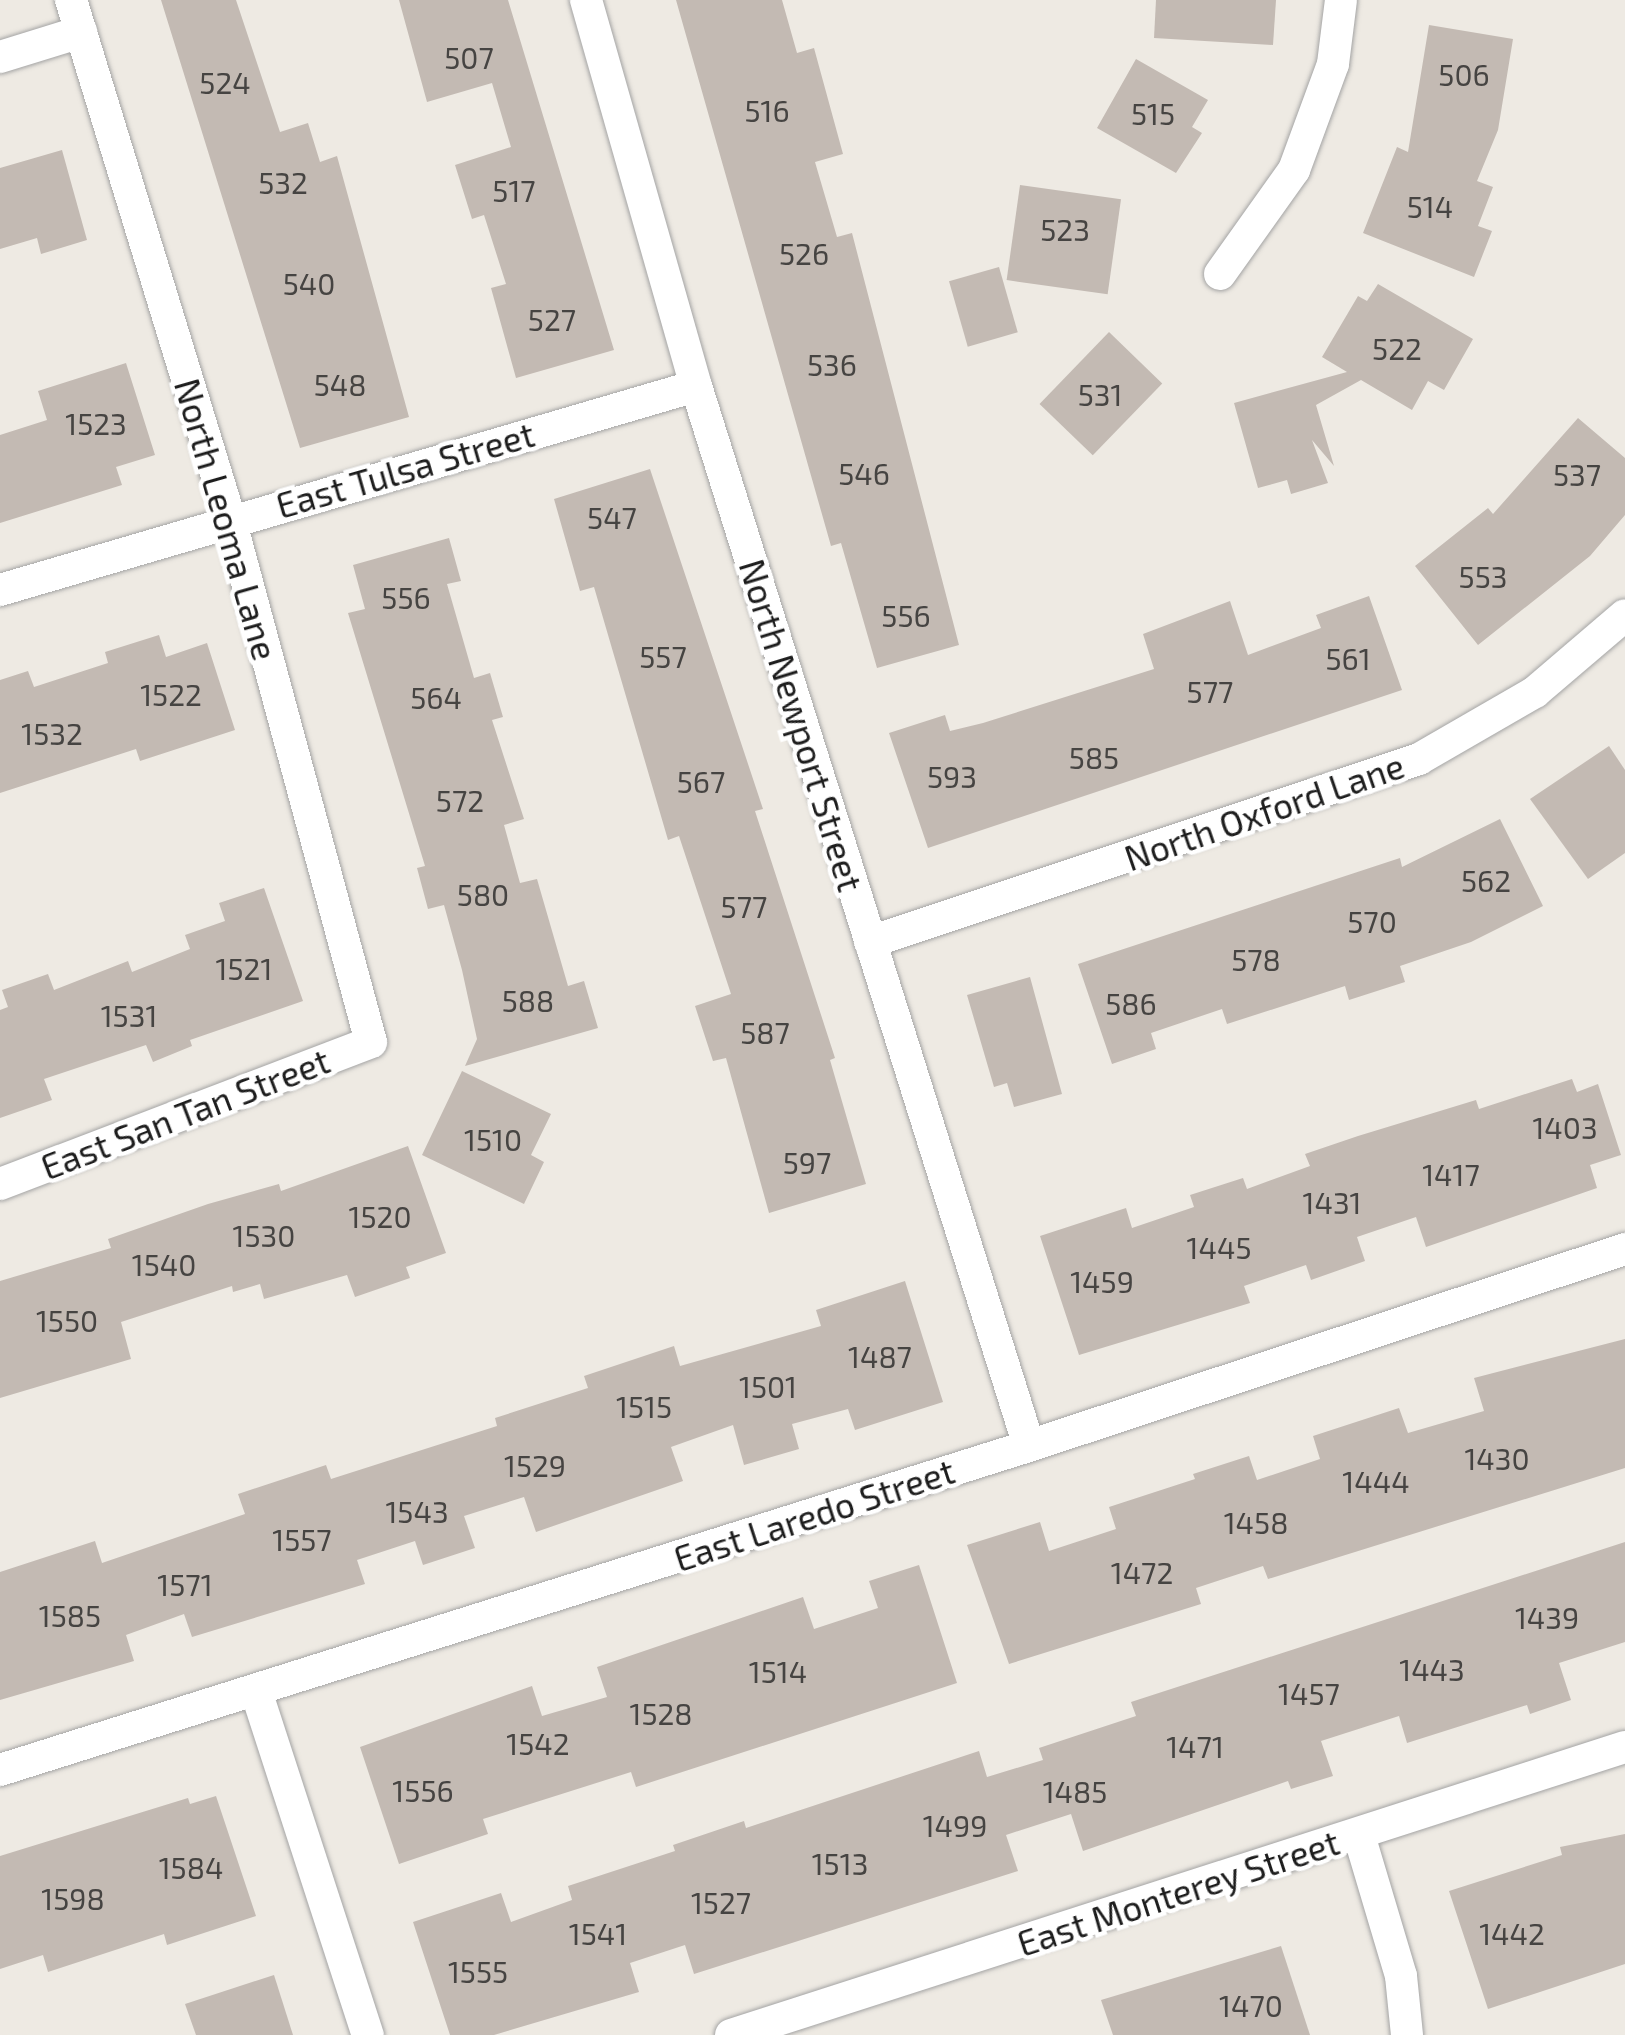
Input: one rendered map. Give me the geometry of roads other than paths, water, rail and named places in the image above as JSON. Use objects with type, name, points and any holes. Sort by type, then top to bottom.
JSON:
[{"type":"street","name":"North Leoma Lane","points":[[71,0],[230,520],[371,1042]]},
{"type":"street","name":"North Newport Street","points":[[586,0],[696,386],[1029,1446]]},
{"type":"street","points":[[1220,274],[1294,170],[1333,64],[1341,0]]},
{"type":"street","points":[[0,57],[81,32]]},
{"type":"street","name":"East Tulsa Street","points":[[0,590],[696,386]]},
{"type":"street","name":"North Oxford Lane","points":[[870,942],[1419,759],[1534,692],[1625,615]]},
{"type":"street","name":"East San Tan Street","points":[[0,1184],[371,1042]]},
{"type":"street","name":"East Laredo Street","points":[[0,1770],[1029,1446],[1625,1248]]},
{"type":"street","points":[[256,1691],[368,2035]]},
{"type":"street","name":"East Monterey Street","points":[[731,2035],[1625,1746]]},
{"type":"street","points":[[1359,1835],[1401,1976],[1407,2035]]}]
